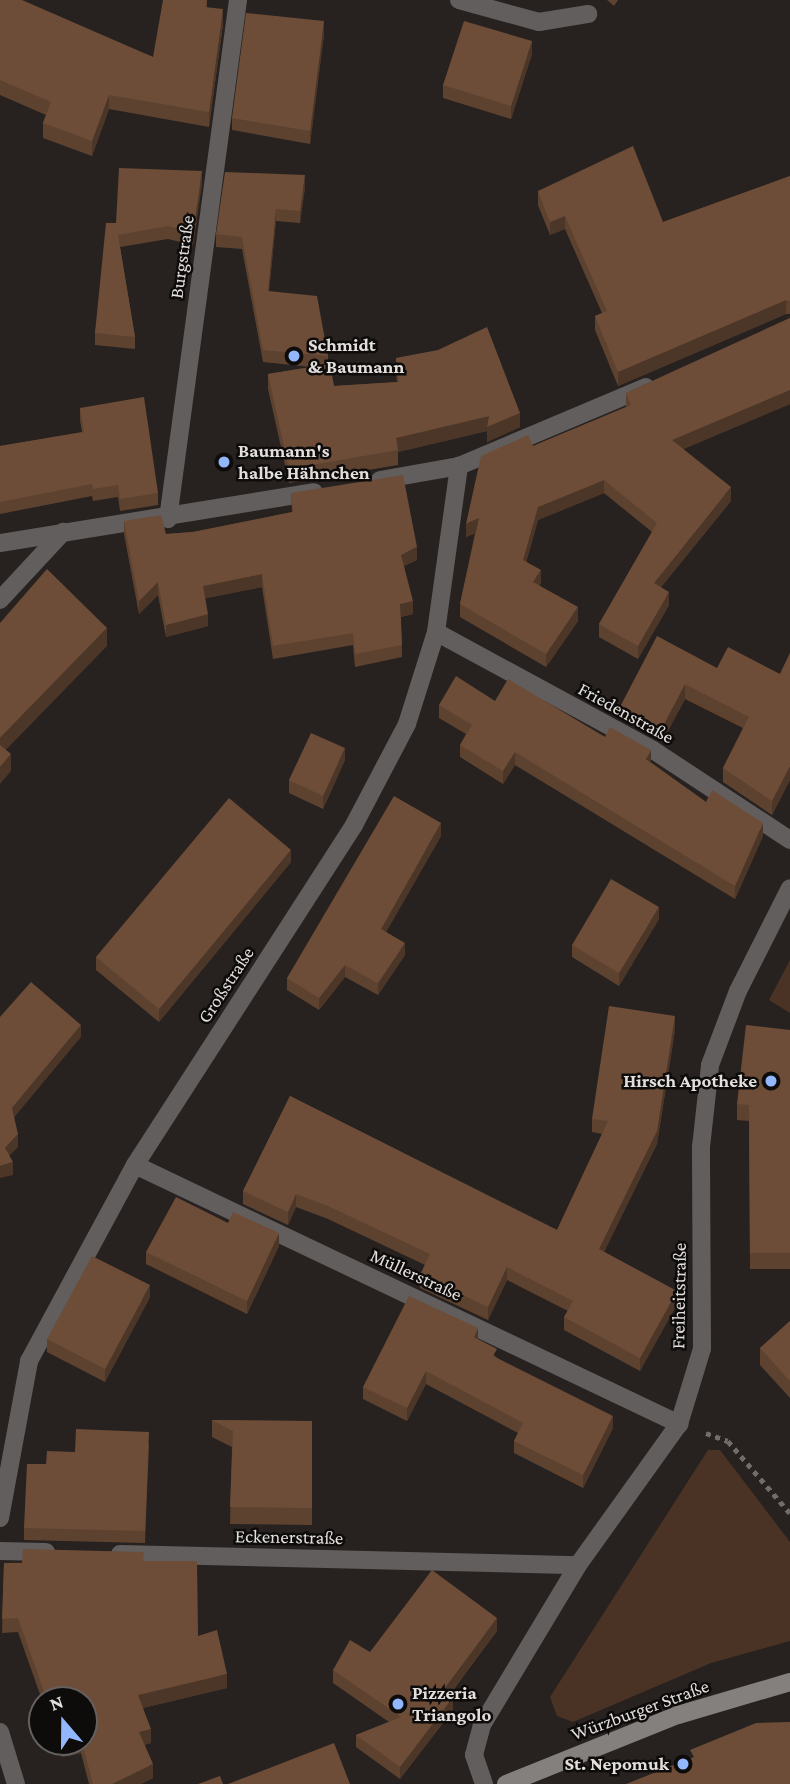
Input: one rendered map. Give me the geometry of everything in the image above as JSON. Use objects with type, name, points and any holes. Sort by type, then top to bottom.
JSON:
[{"type":"main road","name":"Würzburger Straße","points":[[506,1784],[678,1715],[790,1682]]},
{"type":"street","name":"Burgstraße","points":[[168,519],[238,0]]},
{"type":"street","points":[[459,0],[539,22],[588,14]]},
{"type":"street","points":[[366,483],[459,466],[667,378]]},
{"type":"street","name":"Großstraße","points":[[0,1518],[29,1361],[135,1165],[354,825],[407,724],[436,632],[459,466]]},
{"type":"street","points":[[0,543],[168,519],[340,488]]},
{"type":"street","points":[[0,600],[63,532]]},
{"type":"street","name":"Friedenstraße","points":[[436,632],[653,750],[790,840]]},
{"type":"street","name":"Freiheitstraße","points":[[484,1784],[474,1755],[482,1725],[578,1565],[679,1423],[702,1349],[701,1147],[710,1065],[738,991],[790,888]]},
{"type":"street","name":"Müllerstraße","points":[[135,1165],[679,1423]]},
{"type":"street","points":[[0,1551],[69,1553]]},
{"type":"street","name":"Eckenerstraße","points":[[96,1554],[578,1565]]},
{"type":"street","points":[[0,1732],[16,1784]]},
{"type":"path","points":[[679,1423],[728,1441],[790,1513]]},
{"type":"shaded area","points":[[790,960],[790,1013],[769,1000]]},
{"type":"shaded area","points":[[708,1450],[720,1450],[790,1542],[790,1641],[711,1663],[573,1722],[557,1716],[550,1697]]},
{"type":"building","points":[[0,0],[22,0],[153,57],[163,0],[207,0],[205,7],[223,9],[209,112],[109,95],[92,141],[43,123],[51,102],[0,80]]},
{"type":"building","points":[[246,13],[324,21],[310,131],[232,118]]},
{"type":"building","points":[[464,21],[532,41],[511,106],[443,85]]},
{"type":"building","points":[[633,146],[663,222],[790,176],[790,301],[786,300],[618,372],[595,316],[607,311],[565,216],[550,222],[538,191]]},
{"type":"building","points":[[119,168],[202,171],[193,233],[168,226],[118,235],[135,337],[95,333],[106,223],[116,223]]},
{"type":"building","points":[[225,172],[305,175],[300,211],[276,209],[268,291],[317,296],[328,356],[263,350],[242,237],[216,234]]},
{"type":"building","points":[[790,318],[790,390],[672,440],[731,487],[654,583],[669,592],[638,646],[599,624],[657,523],[604,480],[538,507],[523,560],[541,570],[533,582],[578,607],[546,654],[460,604],[479,518],[466,524],[481,456],[528,435],[533,446],[631,405],[626,393]]},
{"type":"building","points":[[487,327],[520,413],[487,427],[489,416],[396,438],[398,450],[289,469],[268,374],[330,364],[334,386],[399,382],[396,358],[438,350]]},
{"type":"building","points":[[144,397],[158,493],[120,499],[118,485],[93,489],[92,484],[0,502],[0,446],[84,432],[80,408]]},
{"type":"building","points":[[403,475],[417,547],[401,555],[413,601],[400,604],[402,645],[355,654],[353,633],[273,646],[262,574],[203,586],[208,614],[166,625],[158,582],[139,601],[124,521],[161,515],[166,534],[193,532],[293,512],[291,493]]},
{"type":"building","points":[[47,569],[107,628],[0,738],[0,623]]},
{"type":"building","points":[[657,636],[717,668],[728,647],[780,674],[790,653],[790,766],[772,801],[723,768],[749,717],[685,684],[662,728],[621,705]]},
{"type":"building","points":[[456,676],[495,701],[508,679],[605,737],[610,727],[651,750],[646,759],[706,802],[712,790],[763,823],[735,886],[515,752],[503,771],[460,745],[472,725],[439,705]]},
{"type":"building","points":[[311,733],[345,748],[323,796],[289,780]]},
{"type":"building","points":[[0,745],[11,754],[0,767]]},
{"type":"building","points":[[394,796],[441,823],[381,929],[405,943],[378,983],[345,965],[319,998],[287,978]]},
{"type":"building","points":[[229,798],[291,850],[159,1009],[96,957]]},
{"type":"building","points":[[611,879],[659,907],[619,973],[572,945]]},
{"type":"building","points":[[31,982],[81,1025],[12,1108],[18,1134],[5,1148],[13,1162],[0,1166],[0,1017]]},
{"type":"building","points":[[609,1006],[675,1016],[657,1131],[599,1249],[677,1291],[640,1358],[564,1317],[573,1301],[507,1267],[488,1307],[420,1275],[430,1254],[328,1206],[296,1194],[288,1212],[243,1191],[290,1096],[557,1230],[608,1121],[592,1119]]},
{"type":"building","points":[[746,1025],[790,1030],[790,1253],[750,1253],[749,1105],[737,1104]]},
{"type":"building","points":[[176,1197],[228,1223],[233,1212],[279,1233],[247,1301],[146,1252]]},
{"type":"building","points":[[92,1256],[150,1285],[105,1369],[47,1339]]},
{"type":"building","points":[[409,1296],[478,1328],[474,1337],[497,1349],[493,1356],[613,1416],[583,1475],[514,1441],[523,1423],[426,1371],[407,1408],[363,1387]]},
{"type":"building","points":[[790,1321],[790,1381],[760,1348]]},
{"type":"building","points":[[212,1420],[312,1421],[312,1508],[230,1507],[233,1431]]},
{"type":"building","points":[[76,1429],[149,1432],[145,1531],[24,1528],[27,1464],[46,1464],[47,1451],[75,1452]]},
{"type":"building","points":[[23,1549],[144,1552],[143,1561],[197,1561],[198,1636],[217,1630],[227,1674],[138,1695],[151,1729],[139,1732],[153,1764],[112,1784],[93,1784],[86,1756],[98,1756],[98,1686],[42,1686],[18,1618],[2,1619],[4,1563],[22,1563]]},
{"type":"building","points":[[432,1570],[497,1618],[438,1697],[453,1697],[400,1767],[356,1735],[401,1717],[333,1670],[350,1640],[370,1652]]},
{"type":"building","points":[[790,1722],[790,1784],[626,1784],[694,1757],[690,1750],[756,1723]]},
{"type":"building","points":[[334,1743],[350,1784],[228,1784]]},
{"type":"building","points":[[220,1776],[223,1784],[198,1784]]},
{"type":"place","name":"Schmidt & Baumann","points":[[294,356]]},
{"type":"place","name":"Baumann's halbe Hähnchen","points":[[224,462]]},
{"type":"place","name":"Hirsch Apotheke","points":[[771,1081]]},
{"type":"place","name":"Pizzeria Triangolo","points":[[398,1704]]},
{"type":"place","name":"St. Nepomuk","points":[[683,1764]]}]
